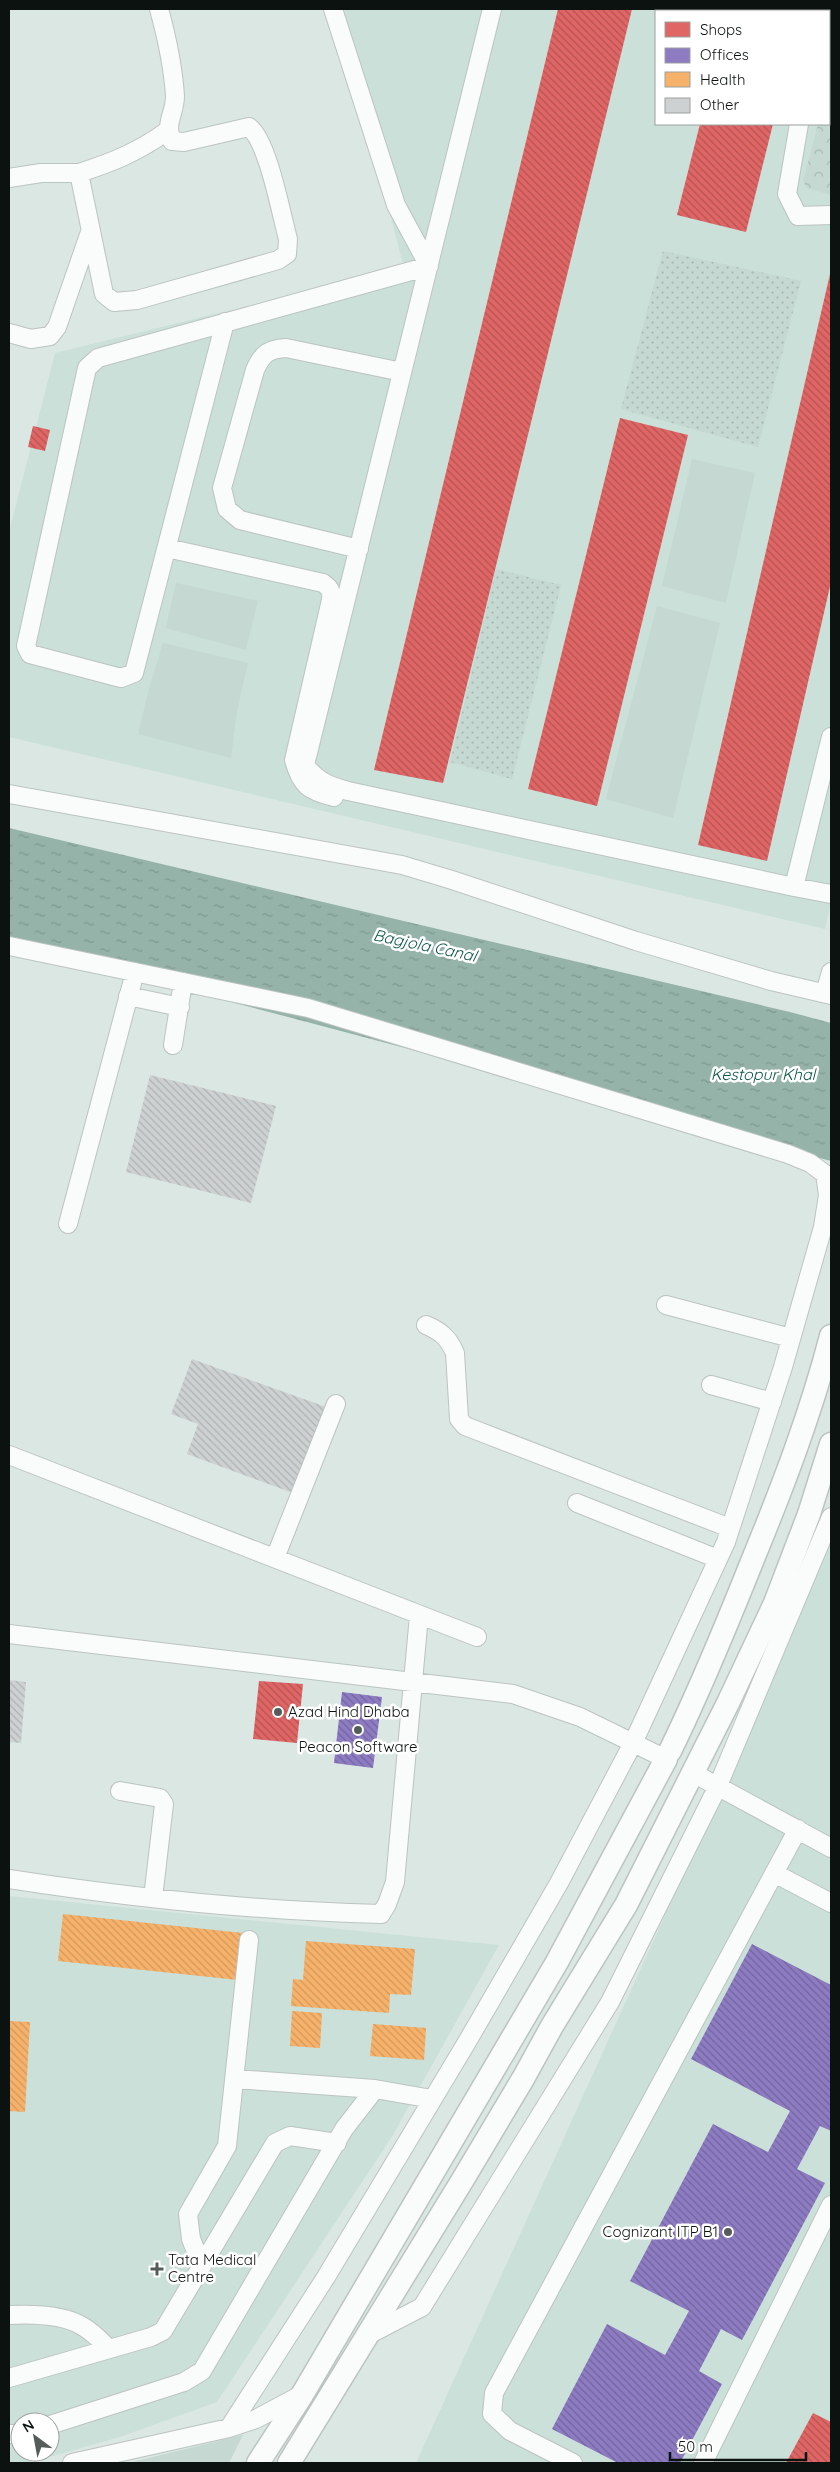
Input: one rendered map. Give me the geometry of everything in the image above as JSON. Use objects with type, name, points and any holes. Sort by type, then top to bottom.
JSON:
[{"type":"main road","points":[[258,2463],[557,1962],[668,1755],[704,1682],[761,1540],[796,1448],[831,1336]]},
{"type":"main road","points":[[289,2463],[626,1905],[696,1767],[775,1602],[809,1514],[831,1444]]},
{"type":"street","points":[[9,178],[41,173],[79,173],[116,161],[142,149],[167,131],[175,99],[170,46],[159,9]]},
{"type":"street","points":[[333,9],[396,205],[429,266]]},
{"type":"street","points":[[492,9],[305,765],[314,778],[328,786],[348,791],[831,894]]},
{"type":"street","points":[[799,125],[787,194],[798,216],[831,215]]},
{"type":"street","points":[[79,173],[104,294],[114,302],[137,300],[278,260],[287,254],[288,239],[263,147],[257,132],[249,127],[184,142],[172,141],[167,131]]},
{"type":"street","points":[[9,333],[31,339],[50,336],[57,327],[90,231]]},
{"type":"street","points":[[225,322],[134,674],[121,678],[30,654],[26,646],[87,368],[98,358],[225,322],[429,266]]},
{"type":"street","points":[[359,548],[240,520],[227,509],[222,488],[255,370],[261,355],[271,348],[286,348],[402,372]]},
{"type":"street","points":[[167,548],[323,583],[329,587],[332,594],[331,600],[294,760],[301,780],[309,789],[320,794],[355,801]]},
{"type":"street","points":[[794,887],[831,737]]},
{"type":"street","points":[[9,794],[402,865],[645,944],[771,981],[828,994],[831,972]]},
{"type":"street","points":[[9,946],[308,1008],[788,1154],[810,1163],[828,1175],[828,1195],[823,1227],[772,1402],[730,1528],[718,1559],[633,1743],[559,1883],[326,2277],[229,2428]]},
{"type":"street","points":[[68,1224],[135,972]]},
{"type":"street","points":[[173,1045],[184,982]]},
{"type":"street","points":[[128,996],[180,1007]]},
{"type":"street","points":[[666,1305],[791,1338]]},
{"type":"street","points":[[426,1325],[441,1332],[451,1344],[455,1353],[459,1419],[465,1426],[730,1528]]},
{"type":"street","points":[[711,1386],[772,1402]]},
{"type":"street","points":[[275,1558],[336,1404]]},
{"type":"street","points":[[9,1455],[477,1637]]},
{"type":"street","points":[[577,1503],[718,1559]]},
{"type":"street","points":[[368,2335],[422,2308],[610,2002],[717,1788],[831,1517]]},
{"type":"street","points":[[9,1880],[153,1898],[318,1913],[381,1914],[395,1882],[419,1615]]},
{"type":"street","points":[[9,1634],[491,1690],[532,1699],[580,1717],[633,1743],[668,1755]]},
{"type":"street","points":[[696,1767],[717,1788],[831,1848]]},
{"type":"street","points":[[120,1791],[160,1798],[164,1804],[153,1898]]},
{"type":"street","points":[[573,2463],[510,2432],[492,2414],[494,2392],[798,1829]]},
{"type":"street","points":[[774,1873],[831,1903]]},
{"type":"street","points":[[202,2266],[191,2239],[188,2214],[227,2146],[249,1940]]},
{"type":"street","points":[[235,2079],[375,2089],[432,2098]]},
{"type":"street","points":[[60,2422],[184,2382],[202,2370],[344,2129],[375,2089]]},
{"type":"street","points":[[9,2378],[163,2331],[275,2144],[290,2136],[337,2143]]},
{"type":"street","points":[[703,2463],[831,2204]]},
{"type":"street","points":[[9,2315],[25,2314],[64,2320],[81,2325],[109,2349]]},
{"type":"street","points":[[72,2463],[229,2428],[256,2419],[299,2396]]},
{"type":"shaded area","points":[[337,9],[831,9],[831,903],[825,929],[9,737],[9,532],[55,353],[404,268]]},
{"type":"shaded area","points":[[831,1543],[831,2463],[416,2463],[717,1801]]},
{"type":"shaded area","name":"Tata Medical Centre","points":[[9,1896],[499,1945],[393,2135],[217,2402],[120,2437],[60,2454],[60,2412],[10,2412],[10,2462],[32,2462],[9,2463]]},
{"type":"green space","points":[[830,83],[831,195],[807,188],[803,181],[818,125],[830,125]]},
{"type":"green space","points":[[663,251],[801,281],[758,447],[621,409]]},
{"type":"green space","points":[[692,459],[755,473],[726,603],[662,586]]},
{"type":"green space","points":[[496,569],[561,585],[512,779],[450,762]]},
{"type":"green space","points":[[176,583],[258,601],[246,650],[166,628]]},
{"type":"green space","points":[[657,606],[720,623],[673,818],[606,799]]},
{"type":"green space","points":[[163,643],[248,663],[237,711],[231,758],[138,734]]},
{"type":"green space","points":[[243,2435],[229,2463],[128,2463]]},
{"type":"water","name":"Kestopur Khal","points":[[9,828],[831,1023],[831,1161],[9,943]]},
{"type":"building: Shops","points":[[558,9],[632,9],[443,783],[374,770]]},
{"type":"building: Shops","points":[[728,9],[802,9],[802,10]]},
{"type":"building: Shops","points":[[700,125],[773,125],[746,232],[677,215]]},
{"type":"building: Shops","points":[[830,274],[831,582],[767,861],[698,845]]},
{"type":"building: Shops","points":[[620,418],[688,435],[597,806],[528,789]]},
{"type":"building: Shops","points":[[33,426],[50,430],[45,451],[28,447]]},
{"type":"building: Shops","name":"Azad Hind Dhaba","points":[[259,1681],[303,1684],[297,1743],[253,1739]]},
{"type":"building: Shops","points":[[813,2413],[831,2422],[831,2463],[786,2463]]},
{"type":"building: Offices","name":"Peacon Software","points":[[342,1692],[382,1697],[373,1768],[334,1763]]},
{"type":"building: Offices","name":"Cognizant ITP B1","points":[[752,1944],[831,1985],[831,2131],[820,2126],[797,2169],[825,2183],[742,2340],[721,2329],[699,2371],[722,2384],[680,2463],[618,2463],[552,2429],[607,2324],[665,2355],[689,2311],[630,2281],[713,2124],[768,2152],[790,2111],[691,2059]]},
{"type":"building: Health","points":[[63,1914],[243,1933],[238,1980],[58,1961]]},
{"type":"building: Health","points":[[306,1941],[415,1949],[411,1995],[390,1994],[389,2013],[291,2006],[293,1979],[303,1980]]},
{"type":"building: Health","points":[[292,2011],[322,2013],[320,2048],[290,2046]]},
{"type":"building: Health","points":[[9,2021],[30,2022],[25,2112],[9,2111]]},
{"type":"building: Health","points":[[373,2024],[426,2028],[424,2060],[370,2056]]},
{"type":"building: Other","points":[[150,1075],[276,1106],[251,1203],[126,1172]]},
{"type":"building: Other","points":[[192,1359],[326,1407],[293,1493],[187,1454],[198,1424],[171,1414]]},
{"type":"building: Other","points":[[9,1680],[26,1682],[21,1743],[9,1742]]},
{"type":"place","name":"Azad Hind Dhaba","points":[[278,1712]]},
{"type":"place","name":"Peacon Software","points":[[358,1730]]},
{"type":"place","name":"Cognizant ITP B1","points":[[728,2232]]},
{"type":"place","name":"Tata Medical Centre","points":[[157,2269]]},
{"type":"water label","name":"Bagjola Canal","points":[[425,945]]}]
